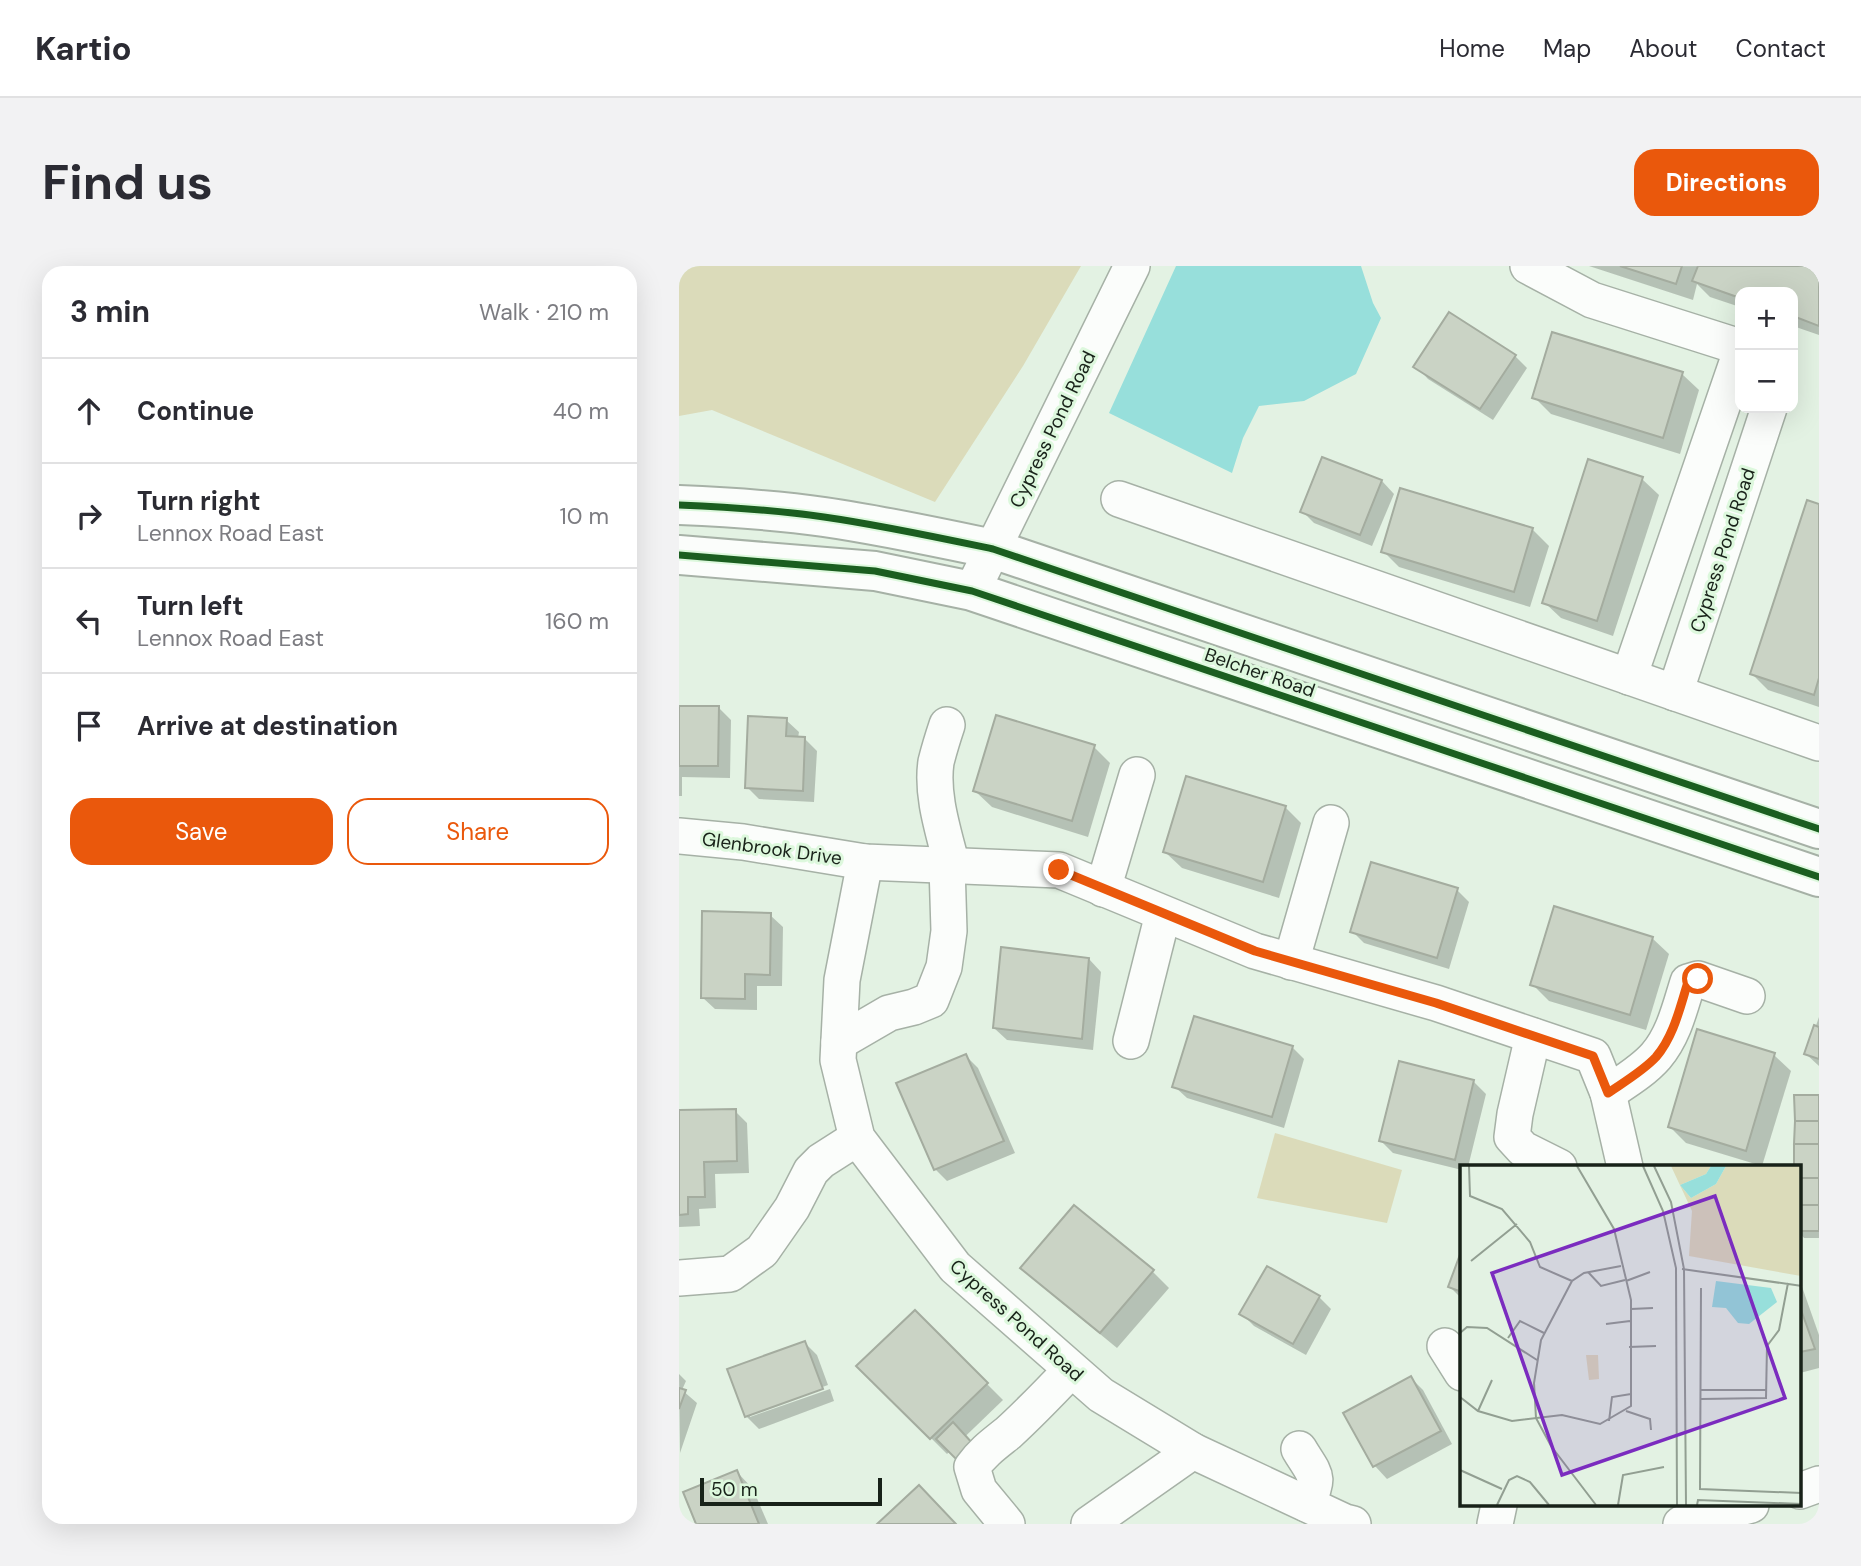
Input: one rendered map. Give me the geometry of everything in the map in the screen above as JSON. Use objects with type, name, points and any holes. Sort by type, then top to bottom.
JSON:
[{"type":"main road","name":"Belcher Road","points":[[679,505],[735,507],[823,516],[993,549],[1819,829]]},
{"type":"main road","name":"Belcher Road","points":[[679,555],[875,572],[972,592],[1819,877]]},
{"type":"street","name":"Cypress Pond Road","points":[[972,592],[1132,266]]},
{"type":"street","points":[[1528,266],[1593,300],[1735,345]]},
{"type":"street","points":[[1629,677],[1735,369]]},
{"type":"street","name":"Cypress Pond Road","points":[[1675,693],[1767,413]]},
{"type":"street","points":[[1119,499],[1819,743]]},
{"type":"street","points":[[839,1042],[889,1013],[931,1000],[943,967],[949,931],[949,866],[935,780],[936,764],[947,725]]},
{"type":"street","points":[[1103,888],[1136,775]]},
{"type":"street","points":[[1291,962],[1331,823]]},
{"type":"street","name":"Glenbrook Drive","points":[[679,836],[743,842],[865,862],[1059,870],[1255,951],[1436,1003],[1593,1056],[1608,1093],[1625,1165]]},
{"type":"street","name":"Cypress Pond Road","points":[[865,862],[842,980],[838,1060],[857,1138],[955,1267],[1101,1395],[1193,1451],[1353,1524]]},
{"type":"street","points":[[1131,1041],[1163,914]]},
{"type":"street","points":[[1608,1093],[1655,1058],[1668,1040],[1688,982],[1698,979],[1747,996]]},
{"type":"street","points":[[1533,1036],[1512,1137],[1523,1149],[1555,1165]]},
{"type":"street","points":[[679,1278],[730,1274],[762,1251],[792,1208],[811,1171],[821,1161],[857,1138]]},
{"type":"street","points":[[1007,1524],[979,1490],[972,1467],[981,1454],[1043,1400],[1071,1370]]},
{"type":"street","points":[[1299,1449],[1316,1483],[1307,1504]]},
{"type":"street","points":[[1089,1524],[1193,1451]]},
{"type":"street","points":[[1801,1491],[1819,1484]]},
{"type":"street","points":[[1495,1524],[1499,1506]]},
{"type":"street","points":[[1681,1524],[1747,1506]]},
{"type":"green space","points":[[679,266],[1081,266],[1023,366],[935,502],[712,410],[679,416]]},
{"type":"green space","points":[[1275,1133],[1402,1170],[1387,1223],[1257,1198]]},
{"type":"water","points":[[1176,266],[1361,266],[1381,318],[1356,374],[1304,401],[1259,406],[1243,438],[1232,473],[1109,413]]},
{"type":"building","points":[[1620,266],[1682,266],[1676,284]]},
{"type":"building","points":[[1698,266],[1819,266],[1819,326],[1798,318],[1798,287],[1735,287],[1735,296],[1692,281]]},
{"type":"building","points":[[1449,312],[1516,355],[1480,409],[1413,367]]},
{"type":"building","points":[[1552,332],[1683,372],[1663,438],[1532,398]]},
{"type":"building","points":[[1322,457],[1382,480],[1360,535],[1300,512]]},
{"type":"building","points":[[1588,459],[1643,477],[1597,621],[1542,603]]},
{"type":"building","points":[[1400,488],[1533,528],[1514,592],[1381,552]]},
{"type":"building","points":[[1807,500],[1819,504],[1819,678],[1814,695],[1750,674]]},
{"type":"building","points":[[679,706],[719,706],[718,766],[679,766]]},
{"type":"building","points":[[996,715],[1095,745],[1072,821],[973,791]]},
{"type":"building","points":[[748,716],[787,718],[786,736],[805,737],[803,791],[745,788]]},
{"type":"building","points":[[1186,776],[1286,806],[1263,882],[1163,852]]},
{"type":"building","points":[[1371,862],[1458,888],[1437,958],[1350,932]]},
{"type":"building","points":[[1554,906],[1653,937],[1630,1015],[1530,985]]},
{"type":"building","points":[[702,911],[771,913],[770,975],[745,974],[745,999],[701,998]]},
{"type":"building","points":[[1001,947],[1089,958],[1082,1039],[993,1028]]},
{"type":"building","points":[[1194,1016],[1293,1046],[1272,1117],[1172,1087]]},
{"type":"building","points":[[1814,1025],[1819,1027],[1819,1059],[1804,1054]]},
{"type":"building","points":[[1697,1029],[1775,1053],[1746,1151],[1668,1127]]},
{"type":"building","points":[[966,1054],[1004,1141],[934,1170],[896,1083]]},
{"type":"building","points":[[1399,1061],[1474,1080],[1455,1160],[1379,1141]]},
{"type":"building","points":[[1794,1095],[1819,1095],[1819,1121],[1795,1121]]},
{"type":"building","points":[[736,1109],[737,1161],[704,1162],[705,1197],[688,1197],[688,1214],[679,1215],[679,1110]]},
{"type":"building","points":[[1795,1121],[1819,1121],[1819,1144],[1794,1144]]},
{"type":"building","points":[[1794,1144],[1819,1144],[1819,1178],[1801,1178],[1801,1165],[1794,1165]]},
{"type":"building","points":[[1801,1178],[1819,1178],[1819,1205],[1801,1205]]},
{"type":"building","points":[[1074,1205],[1154,1270],[1100,1333],[1020,1268]]},
{"type":"building","points":[[1801,1205],[1819,1205],[1819,1231],[1801,1231]]},
{"type":"building","points":[[1460,1254],[1460,1291],[1448,1287]]},
{"type":"building","points":[[1267,1266],[1320,1296],[1293,1344],[1239,1314]]},
{"type":"building","points":[[915,1310],[988,1383],[930,1439],[856,1366]]},
{"type":"building","points":[[1801,1310],[1815,1349],[1801,1352]]},
{"type":"building","points":[[805,1341],[823,1389],[745,1417],[727,1369]]},
{"type":"building","points":[[1411,1376],[1441,1431],[1373,1467],[1343,1413]]},
{"type":"building","points":[[679,1388],[686,1390],[679,1409]]},
{"type":"building","points":[[953,1422],[974,1445],[957,1460],[936,1439]]},
{"type":"building","points":[[737,1470],[759,1524],[696,1524],[683,1492]]},
{"type":"building","points":[[919,1485],[956,1524],[877,1524]]},
{"type":"cycle path","points":[[679,505],[824,517],[993,549],[1819,829]]},
{"type":"cycle path","points":[[679,555],[875,571],[972,591],[1819,877]]},
{"type":"route","points":[[1059,870],[1255,951],[1436,1003],[1593,1056],[1608,1093],[1655,1058],[1668,1040],[1678,1017],[1688,982],[1698,979]]}]
